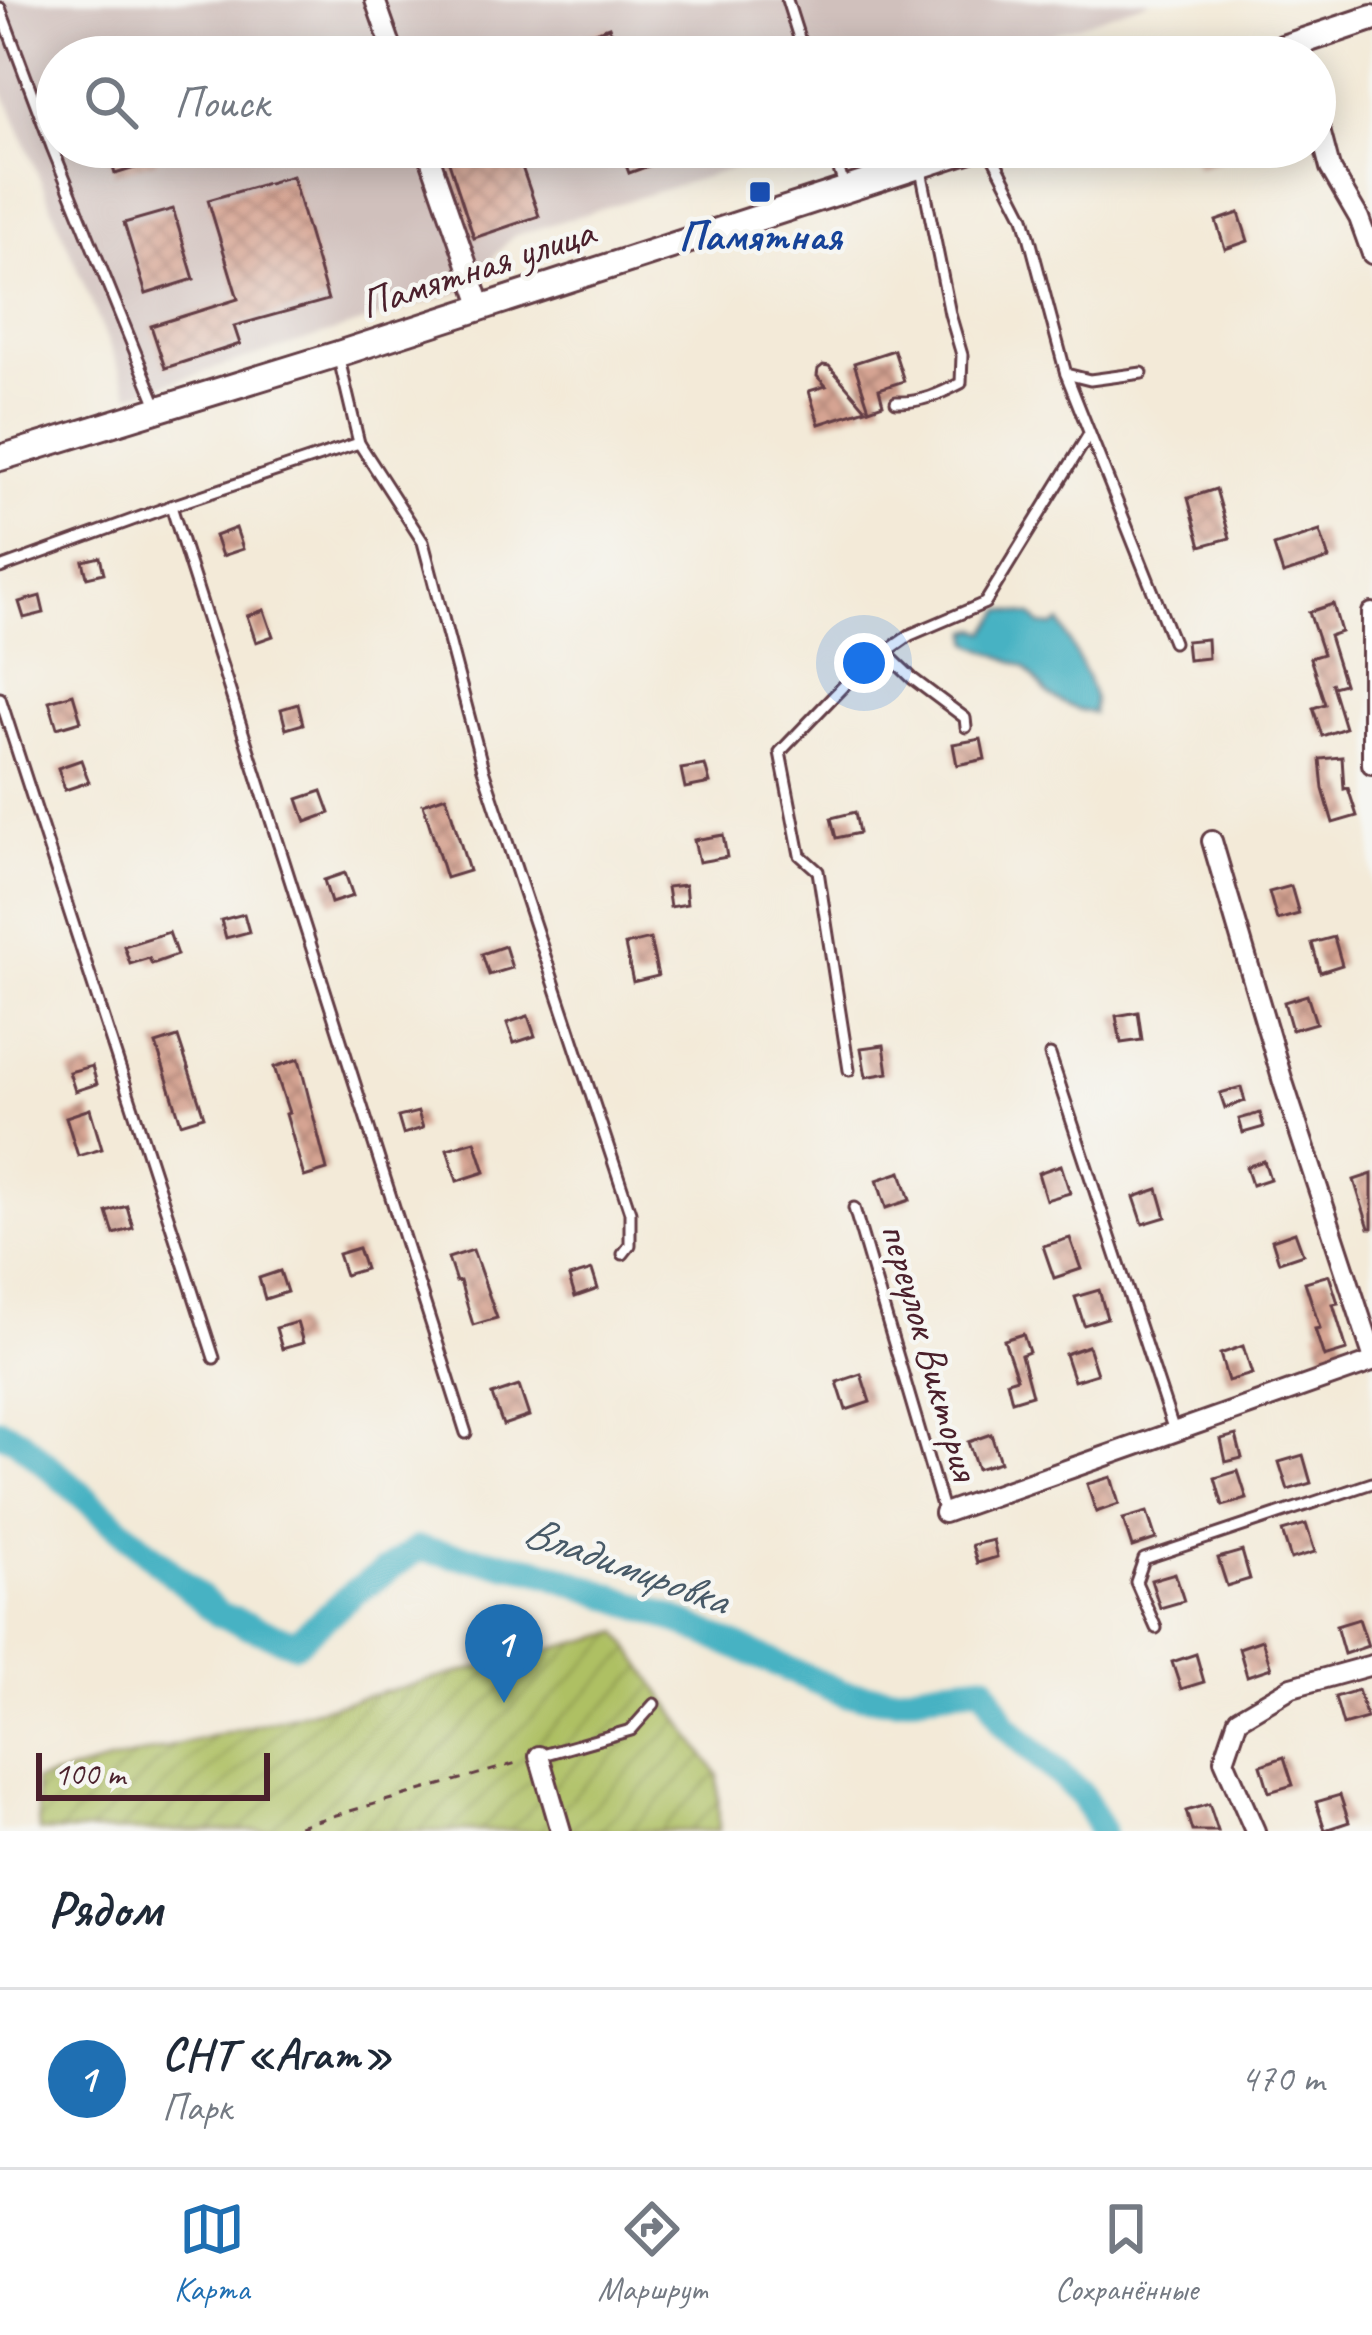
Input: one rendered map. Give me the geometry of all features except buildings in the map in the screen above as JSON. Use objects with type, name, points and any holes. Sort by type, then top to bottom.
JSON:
[{"type":"street","points":[[375,0],[388,36]]},
{"type":"street","points":[[1332,36],[1372,18]]},
{"type":"street","points":[[433,168],[482,308]]},
{"type":"street","name":"Памятная улица","points":[[0,458],[911,168]]},
{"type":"street","points":[[1330,168],[1359,218],[1372,254]]},
{"type":"street","points":[[1372,613],[1372,764]]},
{"type":"street","points":[[944,1513],[1372,1358],[1282,1082],[1212,841]]},
{"type":"street","points":[[1256,1831],[1224,1760],[1238,1719],[1292,1687],[1372,1665]]},
{"type":"street","points":[[539,1756],[561,1831]]},
{"type":"lane","points":[[787,0],[798,36]]},
{"type":"lane","points":[[0,8],[36,104]]},
{"type":"lane","points":[[61,168],[158,408]]},
{"type":"lane","points":[[838,168],[845,189]]},
{"type":"lane","points":[[896,402],[939,395],[961,382],[962,355],[921,168]]},
{"type":"lane","points":[[999,168],[1024,217],[1066,374],[1173,642]]},
{"type":"lane","points":[[338,354],[359,442],[423,542],[483,769],[630,1212],[630,1245],[622,1254]]},
{"type":"lane","points":[[1066,374],[1090,380],[1142,373]]},
{"type":"lane","points":[[849,1070],[818,871],[800,855],[780,752],[856,673],[910,635],[985,603],[1090,434]]},
{"type":"lane","points":[[0,568],[359,442]]},
{"type":"lane","points":[[172,506],[466,1433]]},
{"type":"lane","points":[[885,652],[964,718],[966,727]]},
{"type":"lane","points":[[0,698],[214,1358]]},
{"type":"lane","points":[[1050,1055],[1174,1431]]},
{"type":"lane","name":"переулок Виктория","points":[[854,1208],[944,1513]]},
{"type":"lane","points":[[1156,1628],[1136,1582],[1144,1559],[1372,1483]]},
{"type":"lane","points":[[539,1756],[631,1730],[654,1704]]},
{"type":"path","points":[[281,1831],[539,1756]]},
{"type":"shaded area","points":[[0,0],[1152,0],[1047,36],[36,36],[36,168],[734,168],[513,236],[464,291],[130,395],[0,83]]},
{"type":"green space","points":[[619,1632],[718,1775],[719,1831],[39,1831],[35,1781]]},
{"type":"water","points":[[1003,610],[1032,615],[1040,625],[1060,622],[1087,677],[1094,697],[1093,713],[1049,695],[1025,667],[970,643],[970,631],[987,632]]},
{"type":"waterway","name":"Владимировка","points":[[0,1431],[17,1439],[220,1615],[295,1643],[356,1591],[418,1549],[535,1569],[674,1619],[845,1694],[894,1698],[984,1685],[1005,1725],[1081,1794],[1102,1831]]},
{"type":"place","name":"Памятная","points":[[760,192]]},
{"type":"place","name":"СНТ «Агат»","points":[[504,1703]]}]
